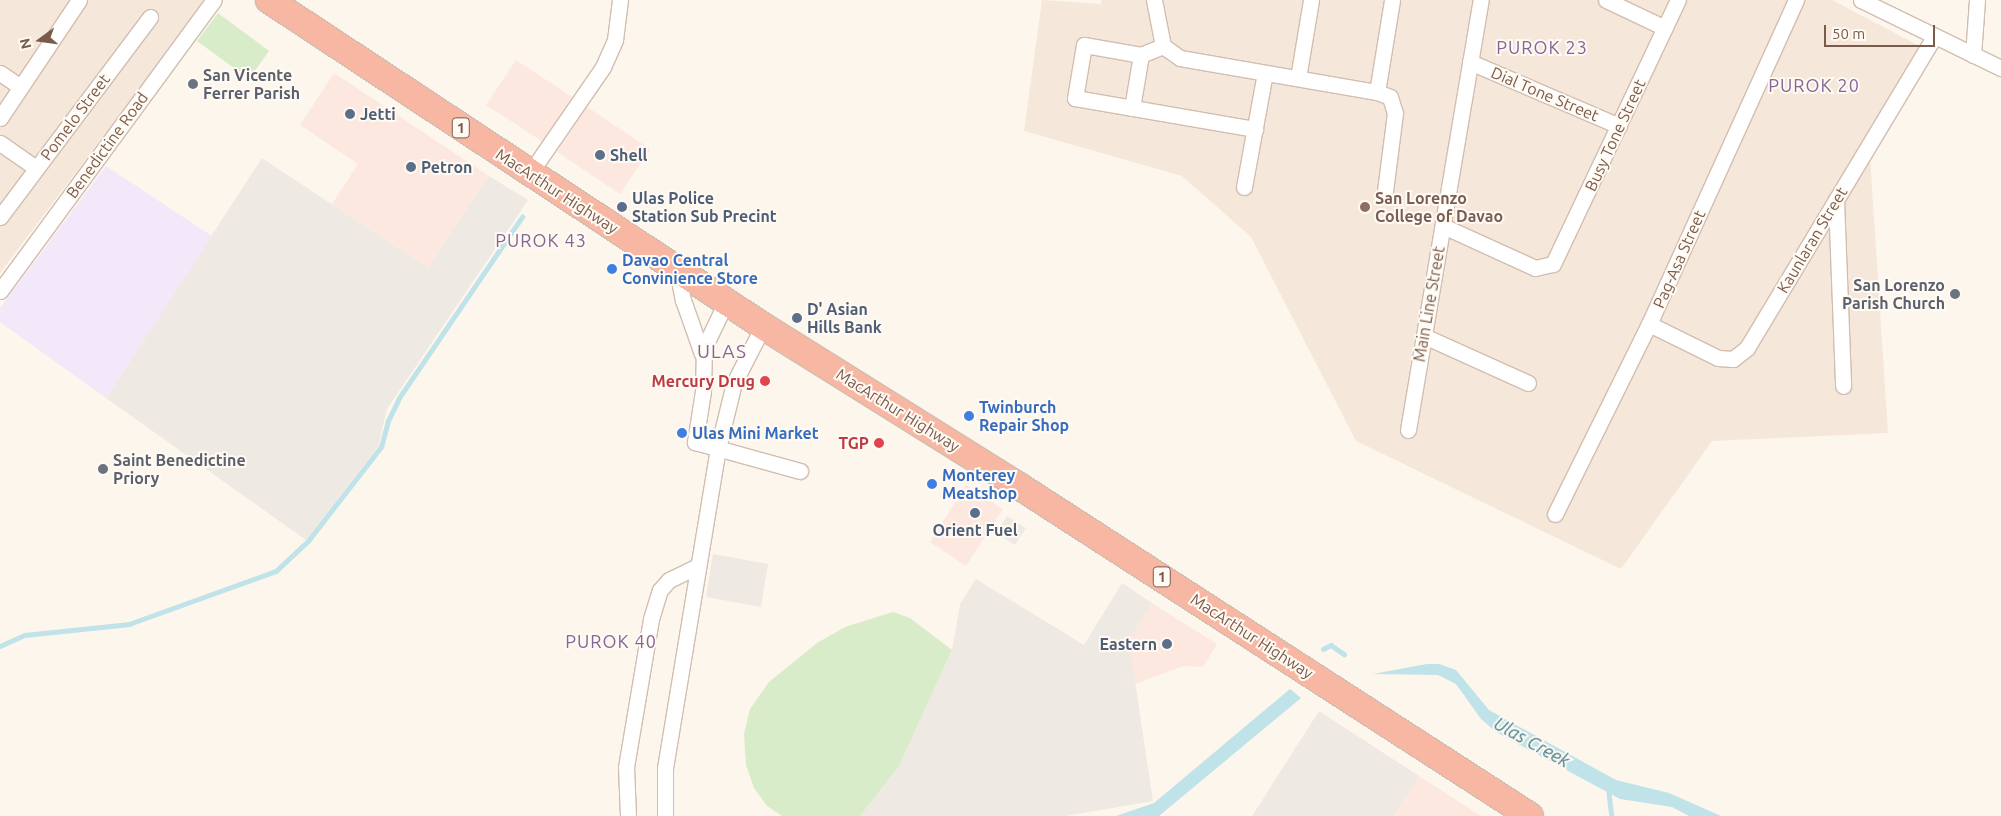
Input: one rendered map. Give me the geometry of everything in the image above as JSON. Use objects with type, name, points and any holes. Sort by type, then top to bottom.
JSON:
[{"type":"highway","name":"MacArthur Highway","points":[[270,0],[763,326],[1019,486],[1530,816]]},
{"type":"street","points":[[0,118],[79,0]]},
{"type":"street","name":"Benedictine Road","points":[[0,291],[214,0]]},
{"type":"street","points":[[530,173],[603,67],[615,40],[620,0]]},
{"type":"street","points":[[1154,0],[1163,46],[1180,58],[1377,92],[1390,97],[1395,107],[1385,191]]},
{"type":"street","points":[[1298,78],[1311,0]]},
{"type":"street","points":[[1377,92],[1392,0]]},
{"type":"street","name":"Main Line Street","points":[[1408,430],[1481,0]]},
{"type":"street","points":[[1606,0],[1665,28]]},
{"type":"street","name":"Busy Tone Street","points":[[1442,226],[1535,268],[1547,267],[1557,258],[1678,0]]},
{"type":"street","name":"Pag-Asa Street","points":[[1555,514],[1649,324],[1796,0]]},
{"type":"street","points":[[1861,0],[1933,38],[2001,68]]},
{"type":"street","points":[[1973,55],[1977,0]]},
{"type":"street","name":"Pomelo Street","points":[[1,212],[150,17]]},
{"type":"street","name":"Kaunlaran Street","points":[[1649,324],[1718,358],[1727,360],[1740,355],[1933,38]]},
{"type":"street","points":[[1163,46],[1141,54],[1084,45],[1075,98],[1255,129]]},
{"type":"street","points":[[1132,108],[1141,54]]},
{"type":"street","name":"Dial Tone Street","points":[[1470,62],[1619,126]]},
{"type":"street","points":[[1244,187],[1265,72]]},
{"type":"street","points":[[0,73],[21,87]]},
{"type":"street","points":[[0,143],[36,168]]},
{"type":"street","points":[[1836,200],[1842,386]]},
{"type":"street","points":[[677,270],[680,292],[699,340],[703,361],[703,391],[695,442],[800,471]]},
{"type":"street","points":[[703,361],[710,330],[726,302]]},
{"type":"street","points":[[665,816],[665,768],[718,448],[739,369],[763,326]]},
{"type":"street","points":[[1424,336],[1528,383]]},
{"type":"street","points":[[628,816],[626,767],[651,619],[660,590],[669,580],[698,566]]},
{"type":"shaded area","points":[[0,0],[206,0],[0,273]]},
{"type":"shaded area","points":[[1042,0],[1101,4],[1101,0],[1832,0],[1933,53],[1870,157],[1888,433],[1712,441],[1621,569],[1356,441],[1251,237],[1182,176],[1024,131]]},
{"type":"shaded area","points":[[516,60],[572,97],[543,142],[486,105]]},
{"type":"shaded area","points":[[334,73],[489,176],[428,268],[332,204],[358,164],[300,125]]},
{"type":"shaded area","points":[[587,107],[650,149],[620,194],[557,152]]},
{"type":"shaded area","points":[[262,158],[428,268],[489,176],[528,200],[387,409],[378,447],[306,540],[106,398]]},
{"type":"shaded area","points":[[106,166],[212,236],[106,398],[0,322],[0,308]]},
{"type":"shaded area","points":[[966,485],[1003,509],[966,566],[930,542]]},
{"type":"shaded area","points":[[1007,516],[1026,528],[1015,545],[997,533]]},
{"type":"shaded area","points":[[713,554],[768,564],[761,607],[706,597]]},
{"type":"shaded area","points":[[976,579],[1084,645],[1122,583],[1152,603],[1129,641],[1153,801],[1066,816],[860,816],[899,766],[952,650],[960,604]]},
{"type":"shaded area","points":[[1152,603],[1217,644],[1203,667],[1184,666],[1135,684],[1129,641]]},
{"type":"shaded area","points":[[1319,711],[1419,776],[1394,816],[1252,816]]},
{"type":"shaded area","points":[[1419,776],[1481,816],[1394,816]]},
{"type":"green space","points":[[218,13],[269,51],[249,79],[197,41]]},
{"type":"green space","points":[[893,612],[910,618],[952,650],[899,766],[860,816],[782,816],[767,806],[754,788],[746,765],[744,734],[750,709],[769,682],[817,643],[845,627]]},
{"type":"water","points":[[1427,664],[1439,664],[1456,670],[1489,710],[1616,780],[1669,793],[1721,816],[1689,816],[1672,807],[1620,799],[1496,732],[1481,719],[1456,684],[1438,675],[1373,674]]},
{"type":"water","points":[[1290,689],[1301,698],[1159,816],[1116,816],[1154,803]]},
{"type":"waterway","points":[[0,646],[25,635],[129,624],[276,571],[308,541],[381,447],[388,421],[399,398],[522,217]]},
{"type":"waterway","name":"Ulas Creek","points":[[1323,649],[1331,645],[1344,654]]},
{"type":"waterway","points":[[1608,785],[1612,816]]},
{"type":"place","name":"San Vicente Ferrer Parish","points":[[193,84]]},
{"type":"place","name":"Jetti","points":[[350,114]]},
{"type":"place","name":"Shell","points":[[600,155]]},
{"type":"place","name":"Petron","points":[[411,167]]},
{"type":"place","name":"Ulas Police Station Sub Precint","points":[[622,207]]},
{"type":"place","name":"San Lorenzo College of Davao","points":[[1365,207]]},
{"type":"place","name":"Davao Central Convinience Store","points":[[612,269]]},
{"type":"place","name":"San Lorenzo Parish Church","points":[[1955,294]]},
{"type":"place","name":"D' Asian Hills Bank","points":[[797,318]]},
{"type":"place","name":"Mercury Drug","points":[[765,381]]},
{"type":"place","name":"Twinburch Repair Shop","points":[[969,416]]},
{"type":"place","name":"Ulas Mini Market","points":[[682,433]]},
{"type":"place","name":"TGP","points":[[879,443]]},
{"type":"place","name":"Saint Benedictine Priory","points":[[103,469]]},
{"type":"place","name":"Monterey Meatshop","points":[[932,484]]},
{"type":"place","name":"Orient Fuel","points":[[975,513]]},
{"type":"place","name":"Eastern","points":[[1167,644]]},
{"type":"district","name":"PUROK 23","points":[[1542,47]]},
{"type":"district","name":"PUROK 20","points":[[1814,85]]},
{"type":"district","name":"PUROK 43","points":[[541,240]]},
{"type":"district","name":"ULAS","points":[[722,352]]},
{"type":"district","name":"PUROK 40","points":[[611,641]]}]
